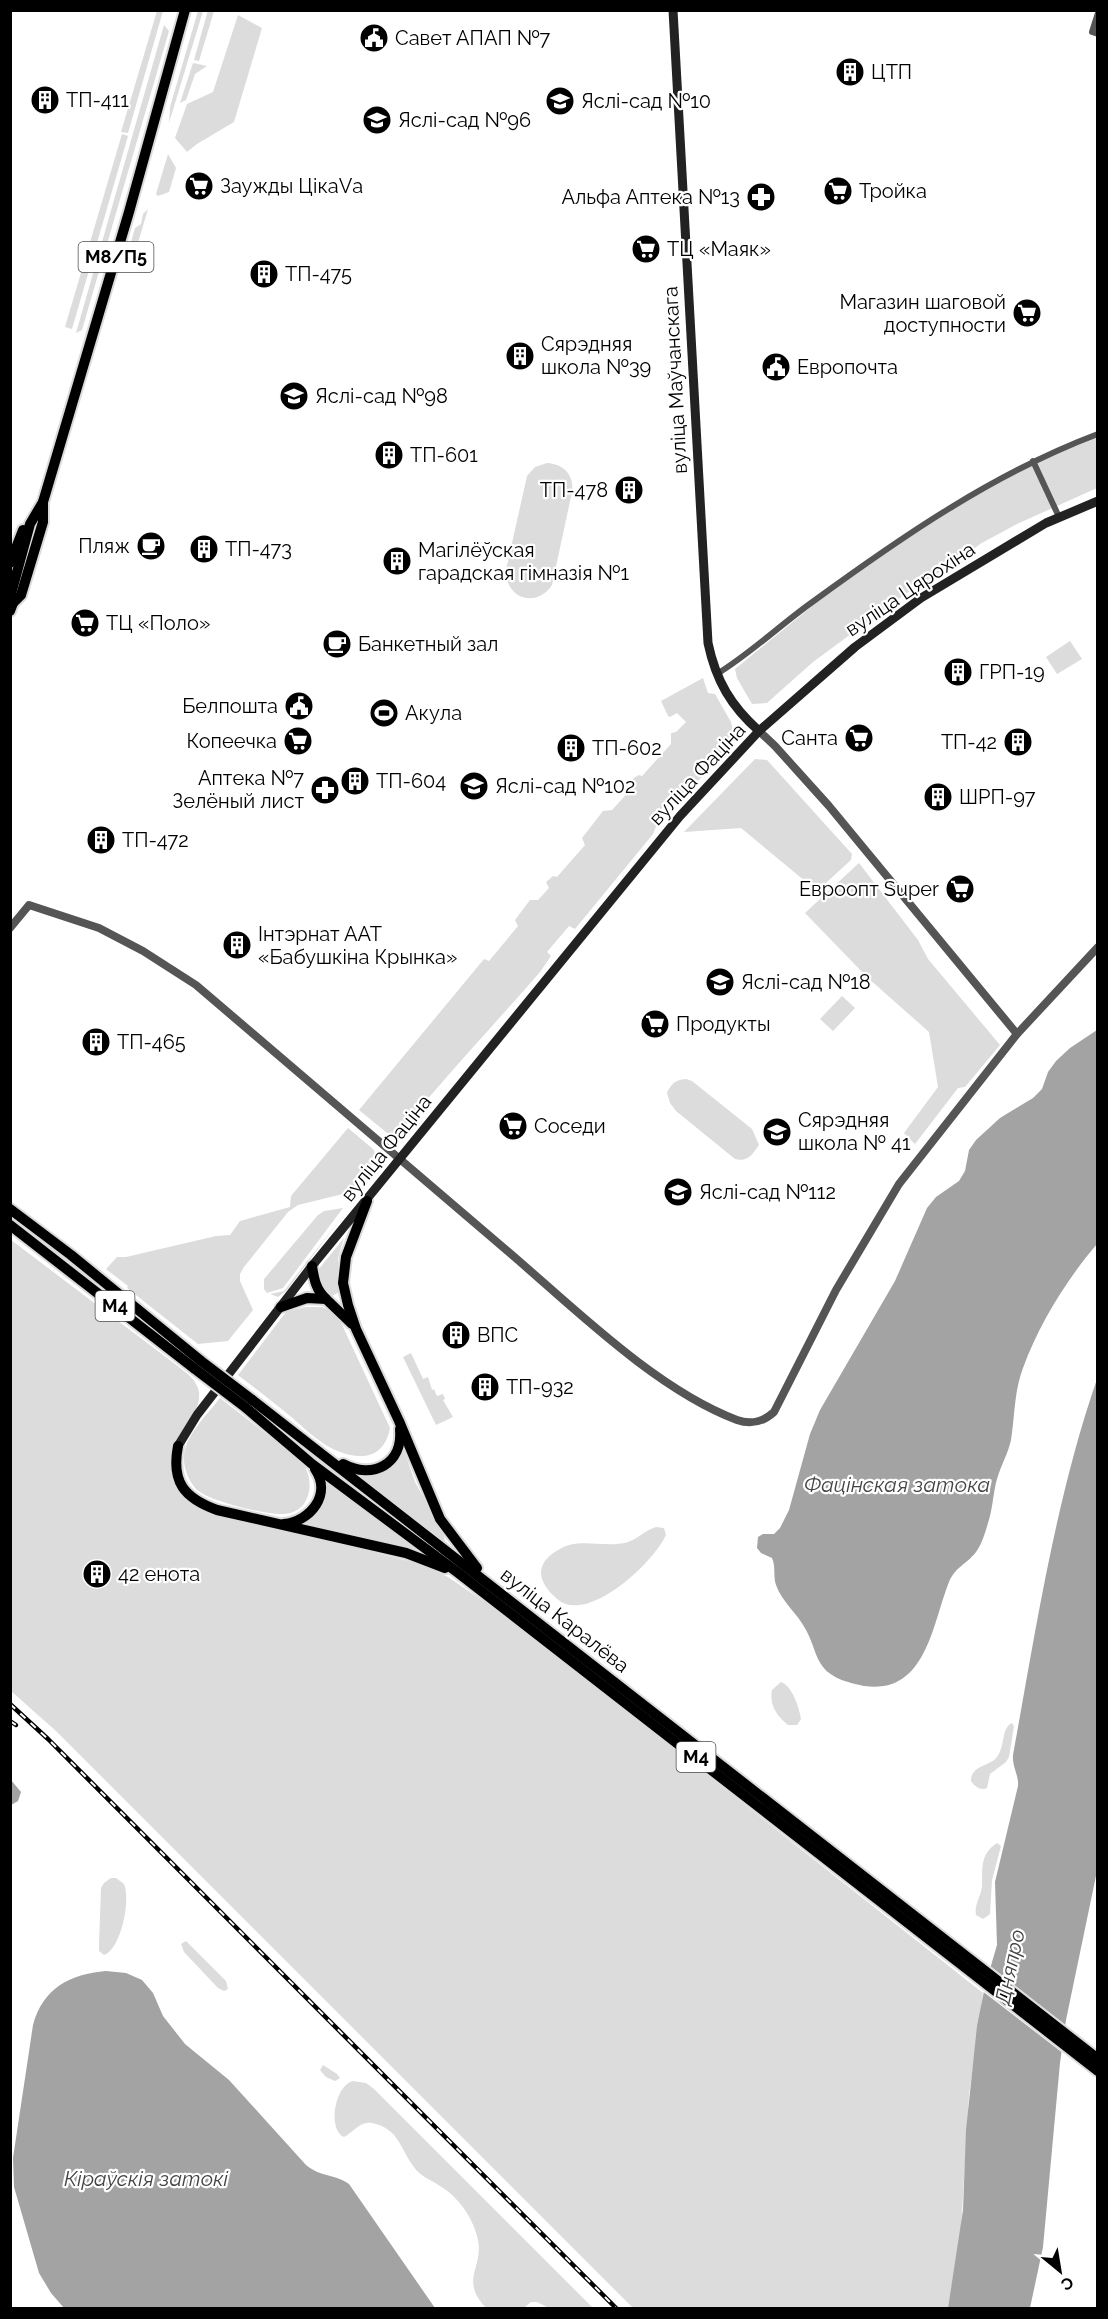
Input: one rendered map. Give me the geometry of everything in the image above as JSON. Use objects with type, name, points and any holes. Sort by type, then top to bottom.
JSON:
[{"type":"main road","name":"М8/П5","points":[[13,599],[43,522],[43,502],[132,202],[185,10]]},
{"type":"main road","name":"вуліца Маўчанскага","points":[[673,10],[708,643],[717,674],[739,713],[759,731]]},
{"type":"main road","name":"вуліца Цярохіна","points":[[759,731],[881,627],[921,598],[998,550],[1059,517],[1098,501]]},
{"type":"main road","points":[[13,599],[30,524],[43,502]]},
{"type":"main road","points":[[10,563],[22,531],[30,524]]},
{"type":"main road","name":"вуліца Фаціна","points":[[178,1446],[197,1415],[312,1266],[680,816],[759,731]]},
{"type":"main road","points":[[367,1201],[346,1257],[343,1283],[356,1329],[399,1420],[440,1519],[486,1581]]},
{"type":"main road","name":"вуліца Каралёва","points":[[10,1209],[198,1365]]},
{"type":"main road","name":"вуліца Каралёва","points":[[10,1225],[248,1403],[319,1451],[486,1581],[1098,2071]]},
{"type":"main road","points":[[312,1266],[314,1280],[321,1294],[356,1329]]},
{"type":"main road","points":[[281,1307],[307,1298],[326,1299]]},
{"type":"main road","name":"вуліца Каралёва","points":[[248,1403],[312,1464],[1098,2059]]},
{"type":"main road","points":[[319,1451],[353,1470],[365,1471],[383,1466],[398,1452],[401,1442],[399,1420]]},
{"type":"main road","points":[[178,1446],[177,1473],[184,1490],[199,1504],[279,1525],[406,1553],[457,1572]]},
{"type":"main road","points":[[279,1525],[303,1519],[320,1498],[320,1475],[312,1464]]},
{"type":"street","points":[[1095,33],[1098,12]]},
{"type":"street","points":[[717,674],[738,661],[878,554],[1033,461],[1054,450],[1098,434]]},
{"type":"street","points":[[1033,461],[1059,517]]},
{"type":"street","name":"вуліца Фаціна","points":[[759,731],[829,806],[1017,1034]]},
{"type":"street","points":[[10,927],[29,905],[99,928],[143,951],[196,985],[598,1329],[682,1392],[738,1420],[755,1423],[766,1419],[774,1412],[836,1290],[899,1184],[1017,1034],[1098,947]]},
{"type":"shaded area","points":[[208,10],[214,11],[199,61],[194,60]]},
{"type":"shaded area","points":[[157,11],[163,11],[128,133],[121,132]]},
{"type":"shaded area","points":[[198,11],[203,11],[169,123],[170,107]]},
{"type":"shaded area","points":[[238,15],[262,28],[234,122],[187,152],[175,138],[187,104],[213,92]]},
{"type":"shaded area","points":[[164,25],[169,31],[82,330],[76,333]]},
{"type":"shaded area","points":[[193,63],[207,66],[195,74],[186,100],[180,103]]},
{"type":"shaded area","points":[[122,134],[128,136],[72,329],[65,327]]},
{"type":"shaded area","points":[[168,154],[176,168],[169,192],[158,196],[156,194]]},
{"type":"shaded area","points":[[148,209],[135,253],[130,246],[135,228],[141,224],[143,214]]},
{"type":"shaded area","points":[[1097,438],[1097,488],[1017,524],[980,544],[904,595],[813,662],[767,703],[752,704],[737,678],[735,669],[849,576],[968,500],[1049,456]]},
{"type":"shaded area","points":[[547,463],[563,468],[567,472],[571,480],[572,492],[552,585],[538,597],[523,597],[511,588],[506,570],[527,476],[535,467]]},
{"type":"shaded area","points":[[1070,641],[1082,659],[1057,674],[1046,657]]},
{"type":"shaded area","points":[[703,678],[708,693],[715,694],[731,722],[734,735],[732,746],[692,787],[679,796],[670,798],[659,812],[661,814],[653,834],[575,929],[569,926],[547,952],[551,956],[540,972],[396,1137],[392,1137],[359,1110],[484,959],[489,961],[518,926],[515,920],[530,900],[538,900],[549,888],[546,882],[553,876],[557,877],[585,845],[582,838],[603,811],[612,810],[634,786],[632,779],[639,775],[642,776],[671,744],[671,733],[676,732],[686,722],[677,713],[668,716],[661,701]]},
{"type":"shaded area","points":[[755,759],[767,760],[852,854],[851,860],[817,891],[741,828],[684,832]]},
{"type":"shaded area","points":[[859,863],[918,940],[928,959],[1000,1045],[965,1087],[958,1088],[915,1144],[904,1133],[938,1087],[929,1032],[868,978],[805,913]]},
{"type":"shaded area","points":[[842,996],[855,1008],[833,1031],[820,1019]]},
{"type":"shaded area","points":[[686,1079],[692,1081],[752,1129],[759,1145],[749,1157],[735,1159],[676,1111],[667,1093],[674,1083]]},
{"type":"shaded area","points":[[348,1128],[373,1149],[378,1157],[351,1192],[298,1205],[288,1212],[240,1274],[240,1281],[253,1310],[228,1341],[198,1344],[106,1269],[117,1257],[230,1235],[240,1221],[290,1207],[291,1196]]},
{"type":"shaded area","points":[[343,1208],[283,1288],[267,1293],[264,1289],[264,1279],[318,1215],[324,1211]]},
{"type":"shaded area","points":[[346,1212],[286,1291],[278,1297],[270,1294],[284,1291]]},
{"type":"shaded area","points":[[344,1238],[338,1258],[338,1293],[331,1296],[321,1285],[318,1270]]},
{"type":"shaded area","points":[[11,1240],[179,1367],[194,1381],[199,1392],[198,1403],[176,1441],[170,1464],[175,1486],[189,1502],[216,1513],[420,1564],[448,1577],[507,1617],[983,1993],[969,2095],[961,2229],[948,2308],[633,2308],[56,1731],[11,1691]]},
{"type":"shaded area","points":[[305,1307],[322,1307],[337,1314],[390,1428],[387,1439],[376,1452],[361,1456],[352,1455],[327,1446],[238,1375],[286,1312]]},
{"type":"shaded area","points":[[411,1353],[423,1379],[428,1377],[432,1390],[434,1389],[437,1396],[443,1394],[445,1399],[443,1400],[453,1417],[436,1425],[403,1357]]},
{"type":"shaded area","points":[[220,1398],[302,1462],[310,1487],[305,1502],[300,1508],[283,1514],[251,1510],[202,1494],[193,1485],[184,1464],[186,1447],[193,1432]]},
{"type":"shaded area","points":[[403,1447],[415,1482],[444,1535],[445,1543],[358,1477],[376,1473]]},
{"type":"shaded area","points":[[332,1484],[428,1555],[300,1524],[325,1485]]},
{"type":"shaded area","points":[[656,1527],[664,1528],[666,1535],[650,1558],[625,1582],[597,1600],[583,1605],[565,1604],[554,1596],[544,1583],[541,1576],[543,1564],[560,1549],[585,1543],[628,1542]]},
{"type":"shaded area","points":[[781,1682],[792,1692],[797,1703],[801,1719],[797,1725],[788,1725],[777,1714],[773,1705],[772,1690]]},
{"type":"shaded area","points":[[1012,1723],[1014,1726],[1009,1757],[990,1774],[987,1788],[978,1788],[971,1781],[974,1772],[997,1757],[1006,1729]]},
{"type":"shaded area","points":[[997,1843],[1001,1846],[992,1880],[990,1914],[983,1919],[976,1915],[976,1911],[982,1886],[983,1863],[987,1852]]},
{"type":"shaded area","points":[[111,1878],[116,1878],[124,1884],[125,1912],[120,1934],[110,1951],[104,1955],[99,1951],[101,1888]]},
{"type":"shaded area","points":[[186,1941],[226,1981],[228,1989],[224,1991],[218,1988],[184,1952],[181,1944]]},
{"type":"shaded area","points":[[323,2065],[340,2078],[335,2081],[326,2077],[320,2070]]},
{"type":"shaded area","points":[[353,2081],[366,2083],[374,2089],[593,2308],[549,2308],[537,2302],[531,2302],[524,2308],[486,2308],[478,2298],[473,2280],[479,2247],[477,2236],[472,2221],[458,2201],[416,2170],[395,2136],[384,2127],[366,2123],[344,2137],[339,2133],[336,2126],[335,2108],[342,2090]]},
{"type":"water","name":"Фацінская затока","points":[[1097,1030],[1097,1244],[1055,1303],[1037,1335],[1023,1368],[1016,1395],[1011,1440],[997,1479],[990,1517],[980,1546],[949,1582],[931,1636],[914,1668],[901,1680],[885,1686],[864,1686],[842,1680],[831,1675],[820,1663],[803,1624],[779,1591],[775,1582],[772,1558],[761,1553],[757,1548],[758,1537],[763,1534],[774,1534],[780,1528],[789,1510],[810,1434],[820,1410],[895,1281],[927,1208],[936,1197],[959,1181],[965,1171],[969,1150],[976,1140],[1000,1118],[1033,1098],[1042,1089],[1048,1072],[1056,1061],[1070,1048]]},
{"type":"water","name":"Дняпро","points":[[1097,1379],[1097,1871],[1066,2020],[1043,2247],[1030,2308],[948,2308],[963,2210],[966,2130],[977,2026],[985,1986],[997,1945],[995,1882],[1018,1786],[1013,1755],[1058,1518],[1082,1425]]},
{"type":"water","points":[[11,1780],[21,1792],[18,1801],[11,1805]]},
{"type":"water","name":"Кіраўскія затокі","points":[[106,1971],[126,1973],[142,1980],[153,1993],[163,2016],[185,2044],[229,2080],[306,2165],[317,2172],[349,2184],[435,2308],[64,2308],[51,2293],[39,2273],[14,2187],[13,2158],[33,2025],[38,2012],[51,1992],[60,1985],[81,1976]]},
{"type":"pier","points":[[989,1965],[1068,2027],[1064,2054],[981,1990]]},
{"type":"railway","points":[[10,1704],[48,1739],[616,2308]]},
{"type":"railway","points":[[10,1721],[16,1725]]},
{"type":"place","name":"Савет АПАП №7","points":[[374,38]]},
{"type":"place","name":"ЦТП","points":[[850,72]]},
{"type":"place","name":"ТП-411","points":[[45,100]]},
{"type":"place","name":"Яслі-сад №10","points":[[560,101]]},
{"type":"place","name":"Яслі-сад №96","points":[[377,120]]},
{"type":"place","name":"Заужды ЦікаVа","points":[[199,186]]},
{"type":"place","name":"Тройка","points":[[838,191]]},
{"type":"place","name":"Альфа Аптека №13","points":[[761,197]]},
{"type":"place","name":"ТЦ «Маяк»","points":[[646,249]]},
{"type":"place","name":"ТП-475","points":[[264,274]]},
{"type":"place","name":"Магазин шаговой доступности","points":[[1027,313]]},
{"type":"place","name":"Сярэдняя школа №39","points":[[520,356]]},
{"type":"place","name":"Европочта","points":[[776,367]]},
{"type":"place","name":"Яслі-сад №98","points":[[294,396]]},
{"type":"place","name":"ТП-601","points":[[389,455]]},
{"type":"place","name":"ТП-478","points":[[629,490]]},
{"type":"place","name":"Пляж","points":[[151,546]]},
{"type":"place","name":"ТП-473","points":[[204,549]]},
{"type":"place","name":"Магілёўская гарадская гімназія №1","points":[[397,561]]},
{"type":"place","name":"ТЦ «Поло»","points":[[85,623]]},
{"type":"place","name":"Банкетный зал","points":[[337,644]]},
{"type":"place","name":"ГРП-19","points":[[958,672]]},
{"type":"place","name":"Белпошта","points":[[299,706]]},
{"type":"place","name":"Акула","points":[[384,713]]},
{"type":"place","name":"Санта","points":[[859,738]]},
{"type":"place","name":"Копеечка","points":[[298,741]]},
{"type":"place","name":"ТП-42","points":[[1018,742]]},
{"type":"place","name":"ТП-602","points":[[571,748]]},
{"type":"place","name":"ТП-604","points":[[355,781]]},
{"type":"place","name":"Яслі-сад №102","points":[[474,786]]},
{"type":"place","name":"Аптека №7 Зелёный лист","points":[[325,790]]},
{"type":"place","name":"ШРП-97","points":[[938,797]]},
{"type":"place","name":"ТП-472","points":[[101,840]]},
{"type":"place","name":"Евроопт Super","points":[[960,889]]},
{"type":"place","name":"Інтэрнат ААТ «Бабушкіна Крынка»","points":[[237,945]]},
{"type":"place","name":"Яслі-сад №18","points":[[720,982]]},
{"type":"place","name":"Продукты","points":[[655,1024]]},
{"type":"place","name":"ТП-465","points":[[96,1042]]},
{"type":"place","name":"Соседи","points":[[513,1126]]},
{"type":"place","name":"Сярэдняя школа № 41","points":[[777,1132]]},
{"type":"place","name":"Яслі-сад №112","points":[[678,1192]]},
{"type":"place","name":"ВПС","points":[[456,1335]]},
{"type":"place","name":"ТП-932","points":[[485,1387]]},
{"type":"place","name":"42 енота","points":[[97,1574]]}]
